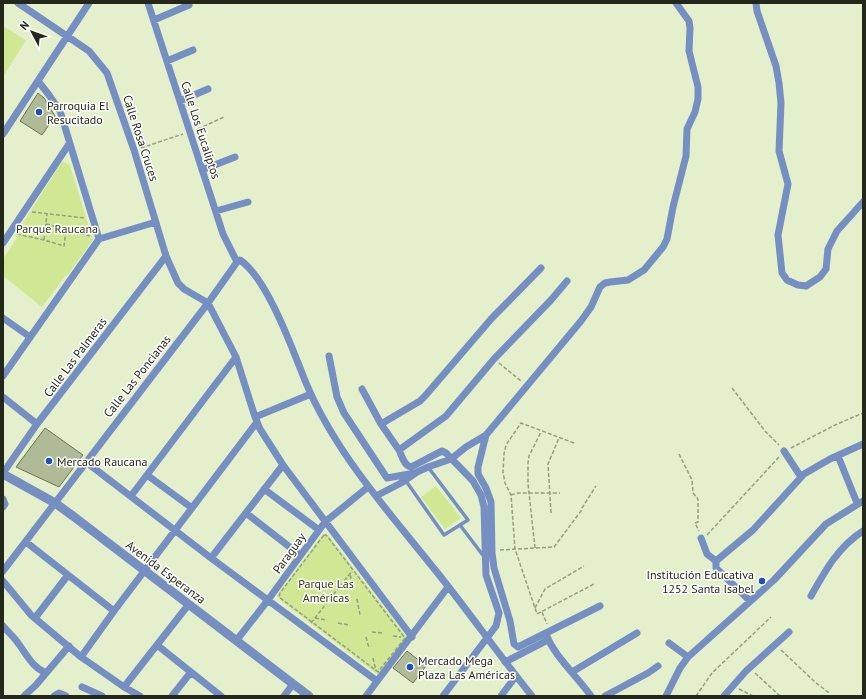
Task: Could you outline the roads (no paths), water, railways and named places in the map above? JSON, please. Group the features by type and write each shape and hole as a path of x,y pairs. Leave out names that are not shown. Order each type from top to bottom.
{"street":[{"name":"Calle Rosa Cruces","path":"18,3 89,51 107,73 134,150 166,256 180,286 208,303"},
{"path":"3,134 90,3"},
{"name":"Calle Los Eucaliptos","path":"148,3 216,211 224,234 237,262"},
{"path":"329,356 337,397 344,413 387,478 417,472 452,459 466,447 486,435 581,322 591,307 600,287 605,283 628,280 644,270 663,247 667,239 673,207 686,156 687,129 695,112 698,99 698,87 689,51 689,21 676,3"},
{"path":"756,3 757,11 776,66 779,83 781,103 779,151 788,184 778,235 782,273 787,280 798,285 806,286 820,277 826,269 828,249 835,236 863,202"},
{"path":"154,20 189,5"},
{"path":"167,61 193,50"},
{"path":"38,81 60,111 99,239"},
{"path":"180,101 208,89"},
{"path":"3,242 69,144"},
{"path":"202,170 235,157"},
{"path":"216,211 248,202"},
{"path":"3,376 99,239 156,222"},
{"name":"Calle Las Palmeras","path":"3,474 37,424 166,256"},
{"path":"237,262 240,260 244,263 261,282 311,394 332,433 368,487 448,587 532,696"},
{"name":"Calle Las Poncianas","path":"3,571 208,303 237,262"},
{"path":"382,424 420,401 492,318 541,268"},
{"path":"399,450 446,416 494,359 567,281"},
{"path":"208,303 236,357 256,419 283,465 412,637"},
{"path":"3,318 30,337"},
{"path":"131,496 236,357"},
{"path":"362,389 399,450 406,465 411,467 442,451 446,453 473,481 481,495 484,507 486,575 499,612 496,626 442,696"},
{"path":"82,658 114,611 192,508 256,419 311,394"},
{"path":"3,397 37,424"},
{"path":"486,435 478,467 478,474 486,488 491,502 494,568 510,621 514,644 518,647 548,635"},
{"path":"716,561 753,530 801,477 863,444"},
{"path":"784,451 801,477"},
{"path":"666,696 680,668 688,657 774,580 826,524 860,502 838,456"},
{"path":"86,462 211,558 374,679"},
{"path":"211,558 283,465"},
{"path":"376,496 406,481 417,472"},
{"name":"Avenida Esperanza","path":"3,474 55,503 309,696"},
{"path":"147,475 192,508"},
{"name":"Paraguay","path":"236,641 325,522 368,487"},
{"path":"264,490 319,530"},
{"path":"3,499 5,504 3,507"},
{"path":"246,513 300,555"},
{"path":"811,596 827,567 846,544 863,531"},
{"path":"701,538 707,554 716,561"},
{"path":"26,542 114,611"},
{"path":"716,561 716,568 750,601"},
{"path":"35,618 68,575"},
{"path":"3,581 35,618 82,658 124,687 140,696"},
{"path":"366,696 374,679 412,637 448,587"},
{"path":"124,687 189,604"},
{"path":"505,662 548,635 600,606"},
{"path":"3,627 18,643 32,663 39,670 46,673"},
{"path":"724,696 750,668 789,632"},
{"path":"572,672 636,633"},
{"path":"548,635 589,696"},
{"path":"669,643 688,657"},
{"path":"157,645 221,696"},
{"path":"24,696 69,646"},
{"path":"605,696 658,666"},
{"path":"172,696 191,672"},
{"path":"501,696 516,676"},
{"path":"284,696 293,684"},
{"path":"82,687 102,696"},
{"path":"54,696 59,693 66,696"}],"lane":[{"path":"406,481 444,535 468,520 428,467"},
{"path":"460,525 485,558"}],"place":[{"name":"Parroquia El Resucitado","path":"39,112"},
{"name":"Mercado Raucana","path":"49,461"},
{"name":"Institución Educativa 1252 Santa Isabel","path":"762,581"},
{"name":"Mercado Mega Plaza Las Américas","path":"410,667"}],"park label":[{"name":"Parque Raucana","path":"57,228"},
{"name":"Parque Las Américas","path":"326,590"}]}
